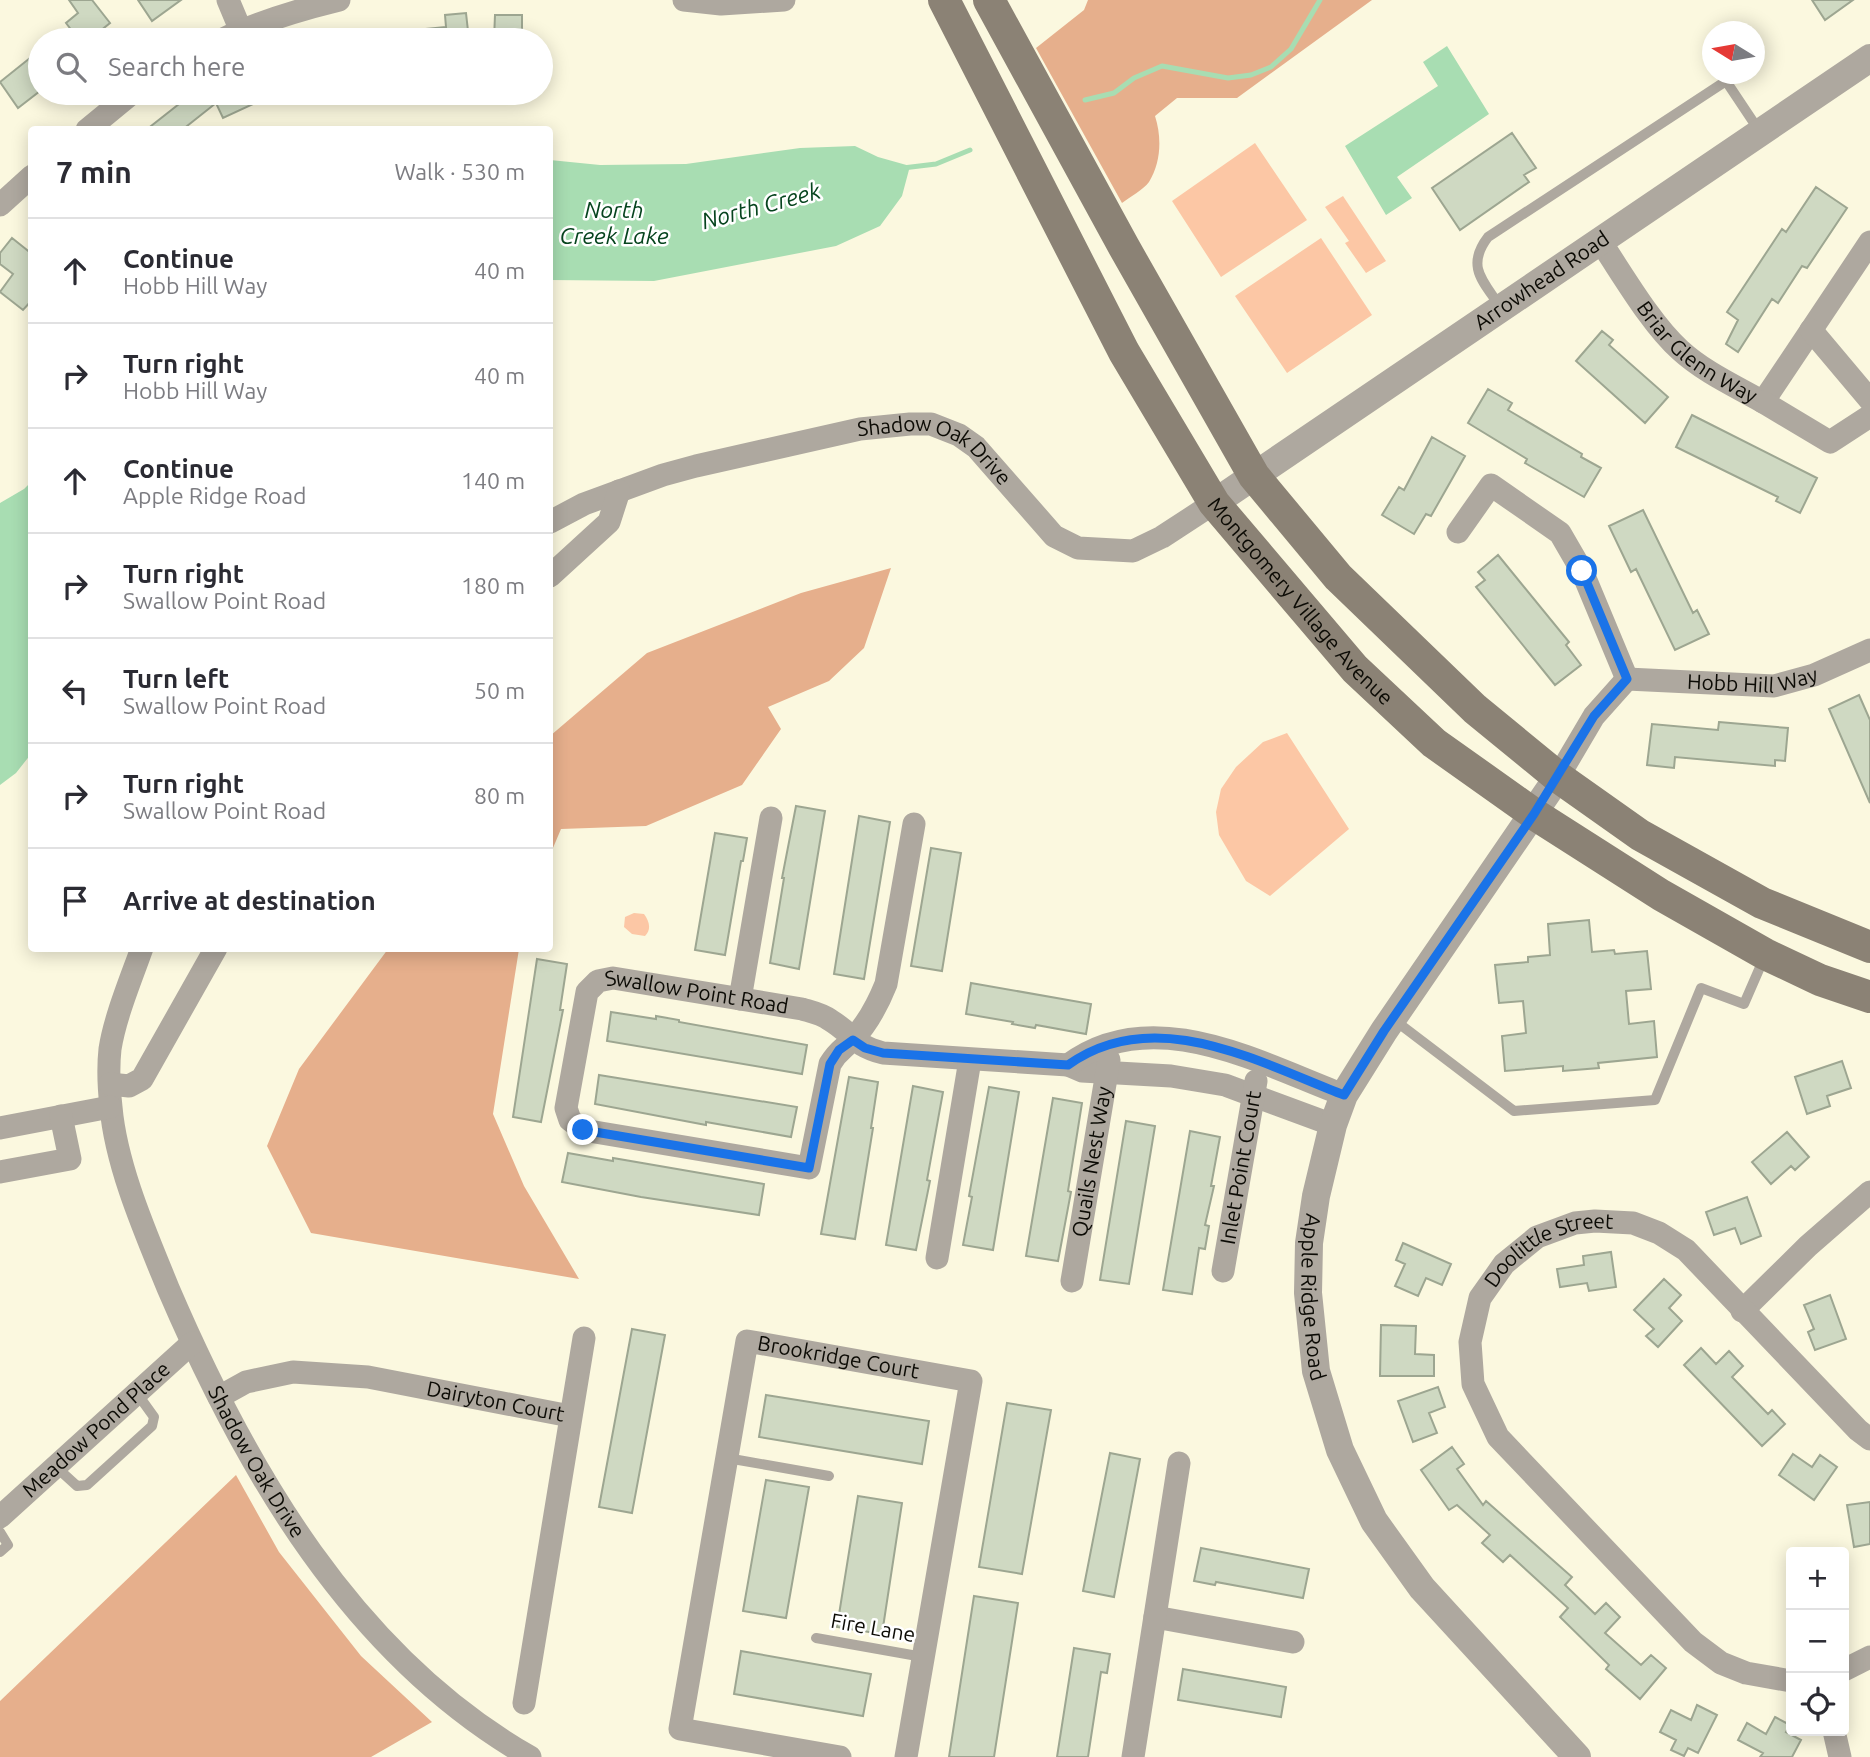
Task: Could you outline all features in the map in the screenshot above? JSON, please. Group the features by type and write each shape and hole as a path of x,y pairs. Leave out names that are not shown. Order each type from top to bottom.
{"main road":[{"name":"Montgomery Village Avenue","path":"943,0 1124,352 1214,503 1355,668 1434,743 1534,814 1661,895 1765,954 1820,980 1870,997"},
{"name":"Montgomery Village Avenue","path":"989,0 1124,247 1254,476 1338,577 1475,709 1558,777 1640,835 1762,903 1870,947"}],"street":[{"path":"228,0 230,28"},
{"path":"250,28 296,11 339,0"},
{"path":"684,0 721,4 783,0"},
{"name":"Arrowhead Road","path":"1214,503 1870,58"},
{"path":"92,126 117,105"},
{"path":"0,205 28,180"},
{"name":"Briar Glenn Way","path":"1600,241 1667,337 1682,352 1763,402 1870,242"},
{"path":"1811,330 1870,400"},
{"path":"1763,402 1830,442 1870,416"},
{"name":"Shadow Oak Drive","path":"553,520 584,504 696,466 860,429 910,424 931,424 959,435 976,447 1054,536 1078,548 1133,551 1162,537 1214,503"},
{"path":"1458,532 1491,485 1560,533 1582,571 1627,679 1594,716 1558,777"},
{"path":"553,573 609,522 619,491"},
{"name":"Hobb Hill Way","path":"1627,679 1774,686 1814,675 1870,650"},
{"name":"Apple Ridge Road","path":"1558,777 1393,1018 1344,1095 1333,1125 1313,1219 1309,1243 1308,1293 1316,1371 1340,1450 1374,1521 1422,1588 1577,1757"},
{"path":"740,999 771,818"},
{"path":"853,1040 876,1008 886,984 914,824"},
{"name":"Shadow Oak Drive","path":"141,952 110,1049 110,1107 117,1146 153,1253 192,1343 261,1476 335,1584 378,1635 428,1684 494,1737 530,1757"},
{"path":"110,1084 129,1086 142,1079 214,952"},
{"name":"Swallow Point Road","path":"853,1040 839,1050 830,1064 809,1168 583,1130 570,1120 566,1108 587,992 598,981 613,978 802,1009 826,1017 865,1048 883,1053 1068,1065 1082,1071 1196,1079 1225,1085 1333,1125"},
{"path":"1068,1065 1079,1057 1112,1044 1141,1038 1188,1039 1344,1095"},
{"name":"Quails Nest Way","path":"1072,1281 1112,1044"},
{"path":"937,1258 970,1060"},
{"name":"Inlet Point Court","path":"1223,1271 1252,1095 1261,1063"},
{"path":"0,1128 110,1107"},
{"path":"0,1172 70,1159 61,1116"},
{"path":"1742,1311 1808,1245 1870,1192"},
{"name":"Doolittle Street","path":"1786,1680 1746,1673 1721,1663 1693,1642 1498,1437 1473,1384 1470,1342 1480,1298 1504,1264 1537,1237 1575,1223 1633,1223 1659,1233 1686,1250 1742,1311 1858,1430 1870,1439"},
{"path":"570,1416 584,1338"},
{"name":"Brookridge Court","path":"840,1757 790,1753 680,1729 747,1342 971,1381 906,1757"},
{"name":"Meadow Pond Place","path":"0,1517 192,1343"},
{"name":"Dairyton Court","path":"219,1397 246,1382 293,1372 368,1377 570,1416 524,1703"},
{"path":"1133,1757 1179,1463"},
{"path":"1155,1618 1293,1642"},
{"path":"1849,1668 1870,1657"},
{"path":"1835,1736 1840,1757"}],"lane":[{"path":"1501,308 1478,274 1476,262 1480,247 1488,237 1727,81 1760,133"},
{"path":"1393,1018 1514,1111 1655,1100 1701,988 1744,1004 1765,954"},
{"path":"55,1466 77,1486 87,1485 152,1426 154,1417 136,1392"},
{"path":"727,1458 829,1476"},
{"path":"0,1532 8,1545 0,1552"},
{"name":"Fire Lane","path":"816,1638 923,1657"}],"shaded area":[{"path":"1088,0 1372,0 1237,98 1177,98 1155,116 1159,150 1149,182 1122,203 1036,48 1084,10"},
{"path":"1255,143 1307,220 1221,277 1172,201"},
{"path":"1343,196 1386,261 1366,273 1345,243 1349,241 1325,207"},
{"path":"1321,238 1372,315 1287,373 1235,296"},
{"path":"891,568 864,648 829,681 768,707 781,729 742,785 646,826 561,829 553,848 553,733 647,653 801,593"},
{"path":"1287,733 1349,829 1270,896 1246,881 1219,835 1216,812 1221,789 1236,767 1263,742"},
{"path":"634,913 644,914 647,919 649,928 645,936 632,934 624,927 625,917"},
{"path":"386,952 519,952 493,1114 524,1186 579,1279 311,1233 267,1146 299,1069"},
{"path":"236,1475 279,1552 361,1656 432,1722 371,1757 0,1757 0,1701"}],"water":[{"path":"1447,46 1489,114 1397,177 1412,198 1386,215 1345,146 1438,86 1423,62"},
{"name":"North Creek Lake","path":"855,146 878,157 910,166 902,196 880,226 836,246 654,281 553,280 553,160 600,165 686,164 800,148"},
{"path":"28,485 28,758 16,773 0,785 0,503"}],"building":[{"path":"69,0 92,0 110,23 104,28 70,28 66,23 78,13"},
{"path":"138,0 181,0 152,21"},
{"path":"1812,0 1853,0 1825,20"},
{"path":"466,13 468,28 436,28 446,27 445,15"},
{"path":"495,15 522,15 522,28 494,28"},
{"path":"28,60 28,100 18,108 0,82"},
{"path":"178,105 213,105 187,126 151,126"},
{"path":"217,105 251,105 223,118"},
{"path":"1512,133 1536,168 1524,175 1529,182 1460,230 1432,188"},
{"path":"1816,187 1847,208 1807,268 1802,266 1778,303 1772,299 1738,352 1726,344 1738,320 1727,312 1782,229 1786,232"},
{"path":"12,238 28,251 28,304 23,310 0,292 13,274 0,264 0,253"},
{"path":"1602,331 1613,340 1609,345 1668,397 1645,423 1576,361"},
{"path":"1488,389 1512,403 1508,410 1601,468 1584,497 1525,463 1527,459 1468,423"},
{"path":"1692,415 1817,478 1800,513 1776,501 1778,497 1676,447"},
{"path":"1432,437 1465,456 1431,516 1426,514 1414,534 1382,515 1399,487 1404,490"},
{"path":"1643,510 1693,613 1697,610 1709,634 1675,650 1636,569 1631,572 1609,526"},
{"path":"1498,555 1569,642 1566,645 1581,665 1555,685 1476,587 1485,580 1478,572"},
{"path":"1859,695 1870,720 1870,803 1829,709"},
{"path":"1719,722 1788,728 1785,761 1775,760 1775,766 1675,757 1674,768 1647,765 1652,724 1718,730"},
{"path":"796,806 825,811 799,969 770,963"},
{"path":"859,816 890,822 864,979 834,974"},
{"path":"715,833 747,838 725,955 695,950"},
{"path":"931,848 961,853 942,971 911,966"},
{"path":"1589,920 1592,952 1614,950 1615,954 1647,951 1651,989 1626,991 1629,1024 1654,1021 1657,1057 1598,1063 1599,1068 1563,1071 1563,1066 1505,1071 1502,1036 1526,1033 1523,1001 1499,1003 1495,965 1528,962 1528,957 1550,955 1548,924"},
{"path":"537,959 567,964 560,1010 563,1010 541,1122 513,1117"},
{"path":"971,983 1091,1004 1086,1034 1036,1025 1035,1028 966,1014"},
{"path":"611,1012 656,1019 656,1016 807,1045 802,1074 607,1041"},
{"path":"1842,1061 1851,1088 1827,1096 1830,1106 1807,1114 1795,1077"},
{"path":"599,1075 797,1107 791,1137 706,1122 706,1125 595,1104"},
{"path":"849,1077 878,1082 855,1239 821,1234"},
{"path":"913,1086 943,1092 927,1180 930,1181 916,1250 886,1245"},
{"path":"989,1087 1019,1092 993,1250 963,1245"},
{"path":"1053,1098 1082,1103 1068,1191 1071,1192 1058,1261 1026,1256"},
{"path":"1126,1121 1155,1126 1129,1284 1100,1280"},
{"path":"1190,1131 1220,1137 1211,1186 1214,1186 1205,1225 1209,1226 1205,1249 1199,1248 1192,1294 1163,1290"},
{"path":"1787,1132 1809,1157 1795,1170 1791,1166 1771,1184 1752,1162"},
{"path":"568,1153 764,1184 759,1215 562,1182"},
{"path":"1747,1197 1761,1236 1741,1244 1735,1228 1714,1235 1706,1212"},
{"path":"1403,1243 1451,1264 1442,1285 1426,1278 1418,1296 1395,1286 1405,1264 1396,1260"},
{"path":"1611,1252 1616,1287 1589,1291 1587,1283 1560,1287 1557,1269 1584,1265 1583,1256"},
{"path":"1664,1279 1681,1295 1669,1308 1682,1321 1658,1347 1646,1336 1654,1329 1634,1310"},
{"path":"1830,1295 1846,1339 1815,1350 1808,1332 1814,1329 1804,1305"},
{"path":"1381,1325 1416,1326 1415,1354 1434,1355 1434,1376 1380,1376"},
{"path":"632,1329 665,1335 632,1513 599,1507"},
{"path":"1701,1348 1716,1364 1729,1351 1743,1366 1732,1377 1768,1414 1772,1410 1785,1424 1762,1446 1684,1365"},
{"path":"1438,1387 1445,1407 1429,1413 1437,1433 1413,1442 1398,1401"},
{"path":"766,1395 929,1421 922,1464 759,1437"},
{"path":"1007,1403 1051,1410 1022,1574 979,1567"},
{"path":"1452,1447 1464,1464 1457,1469 1483,1505 1486,1501 1572,1577 1565,1585 1595,1614 1606,1603 1620,1617 1605,1633 1641,1665 1651,1655 1666,1668 1640,1699 1606,1669 1609,1665 1560,1617 1568,1608 1510,1555 1503,1562 1482,1543 1490,1535 1457,1505 1449,1510 1421,1470"},
{"path":"1110,1453 1140,1459 1114,1597 1083,1591"},
{"path":"1793,1454 1812,1467 1820,1455 1837,1467 1814,1500 1779,1475"},
{"path":"766,1480 809,1487 786,1618 743,1611"},
{"path":"858,1496 902,1503 882,1634 837,1627"},
{"path":"1870,1502 1870,1544 1854,1547 1847,1505"},
{"path":"1201,1548 1309,1569 1303,1598 1216,1582 1215,1585 1194,1581"},
{"path":"974,1596 1018,1603 994,1757 949,1757"},
{"path":"1074,1648 1110,1654 1107,1673 1101,1672 1088,1757 1057,1757"},
{"path":"741,1651 871,1674 863,1716 734,1694"},
{"path":"1183,1669 1286,1687 1281,1717 1178,1700"},
{"path":"1697,1705 1717,1715 1698,1753 1688,1748 1684,1756 1671,1750 1676,1740 1660,1732 1671,1710 1691,1720"},
{"path":"1775,1717 1786,1723 1786,1736 1801,1740 1792,1757 1760,1757 1763,1753 1738,1740 1747,1723 1766,1734"}],"waterway":[{"name":"North Creek","path":"1085,100 1114,93 1134,78 1162,66 1228,78 1251,75 1271,67 1291,49 1320,0"},
{"name":"North Creek","path":"903,168 936,164 970,150"}],"route":[{"path":"583,1130 809,1168 830,1064 839,1050 853,1040 865,1048 883,1053 1068,1065 1079,1057 1112,1044 1141,1038 1188,1039 1240,1055 1344,1095 1384,1031 1534,814 1594,716 1627,679 1582,571"}]}
